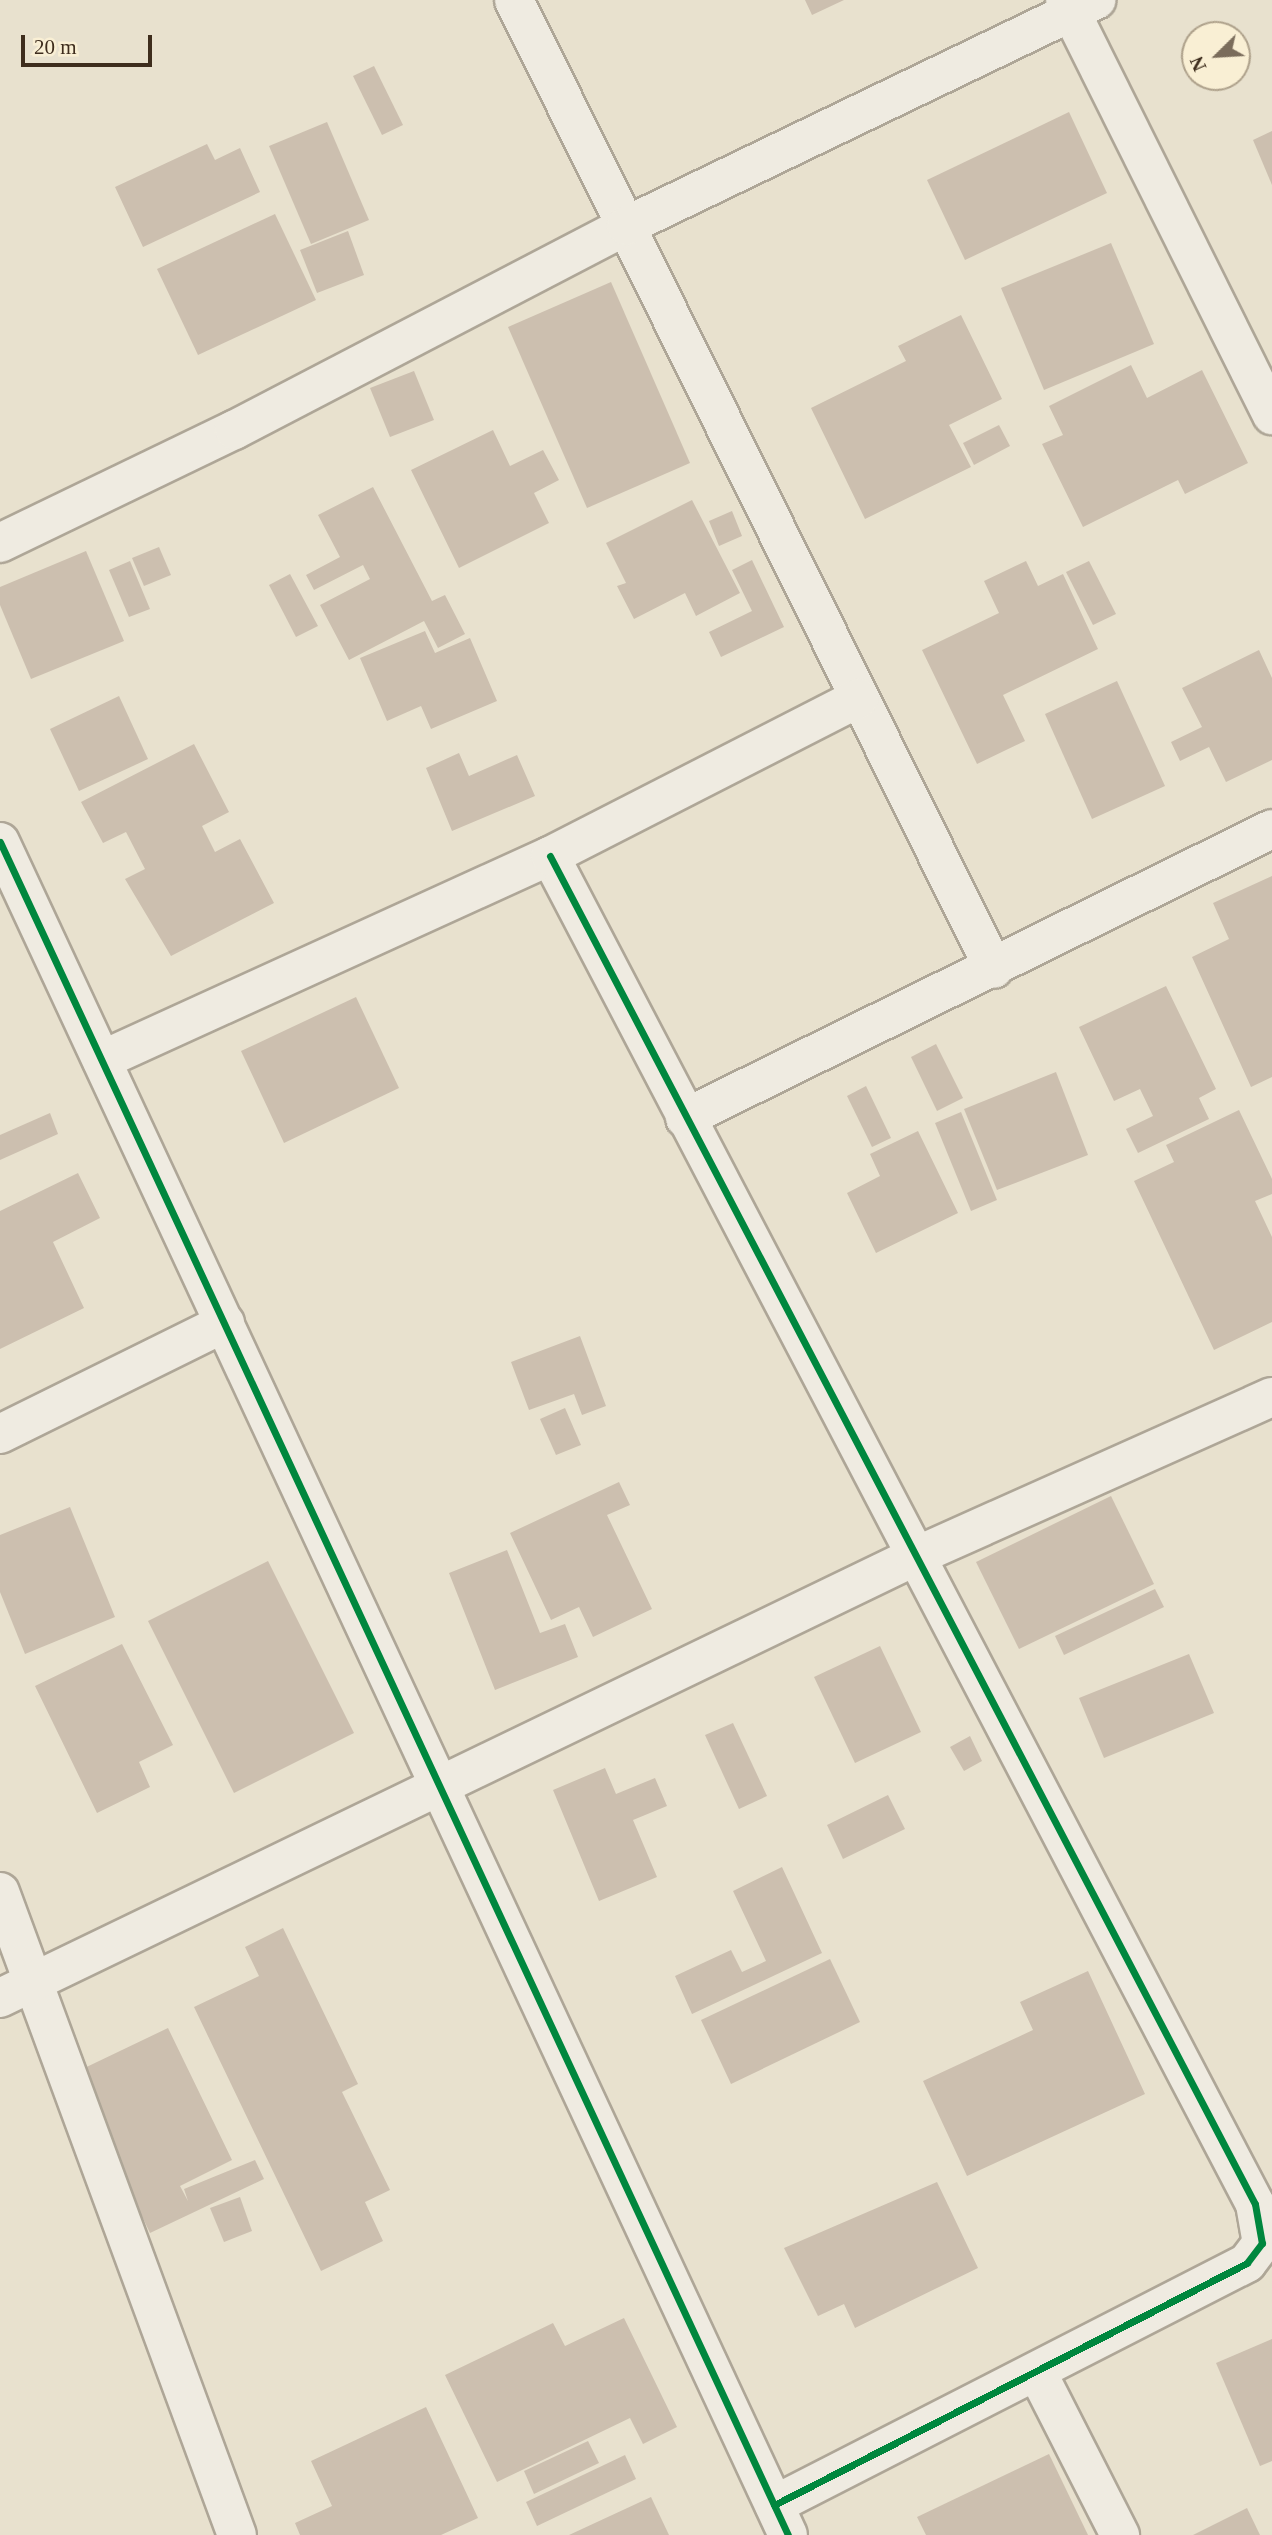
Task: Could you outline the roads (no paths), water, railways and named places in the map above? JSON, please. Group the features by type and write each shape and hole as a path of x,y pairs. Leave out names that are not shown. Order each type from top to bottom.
{"street":[{"path":"514,0 995,969"},
{"path":"0,543 234,430 626,226 1077,4 1272,415"},
{"path":"102,1060 550,856 859,698"},
{"path":"685,1118 995,969 1272,829"},
{"path":"0,842 441,1784 781,2520 1038,2374 1247,2263 1262,2243 1255,2204 914,1557 550,856"},
{"path":"0,1434 225,1323"},
{"path":"0,1998 914,1557 1272,1396"},
{"path":"0,1892 37,1980 237,2535"},
{"path":"1038,2374 1120,2535"}]}
